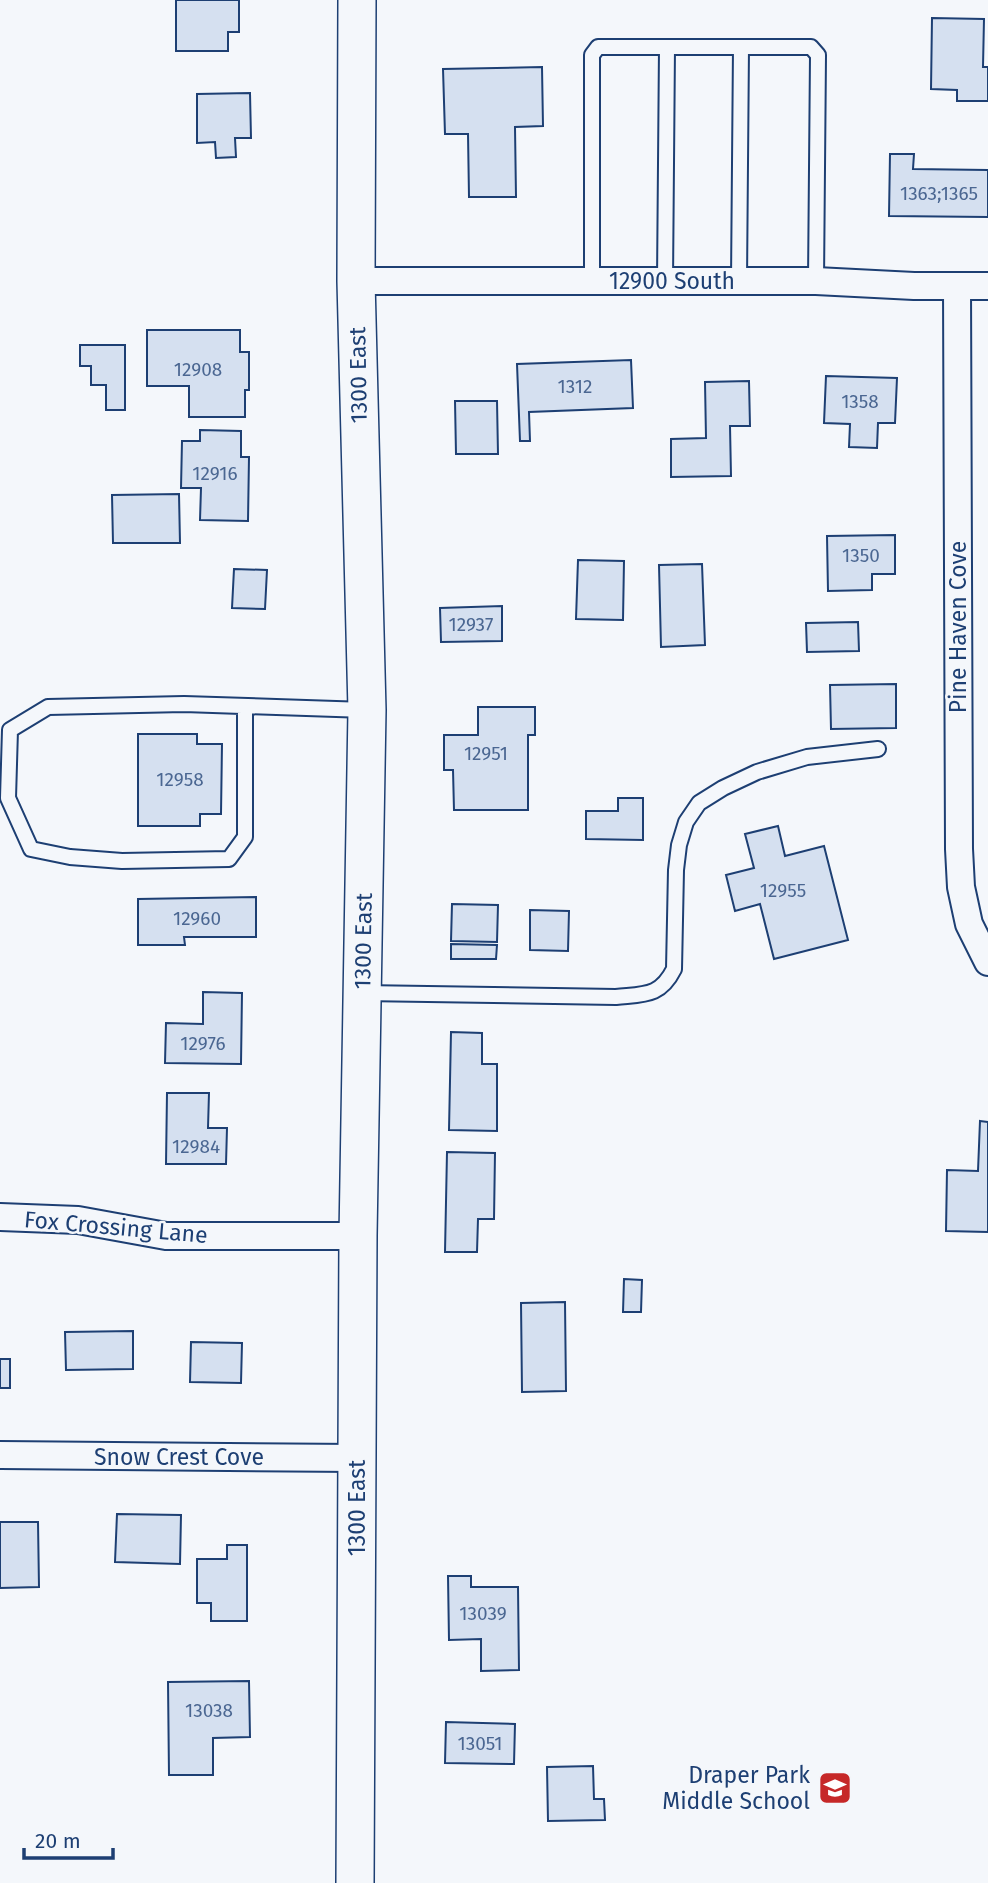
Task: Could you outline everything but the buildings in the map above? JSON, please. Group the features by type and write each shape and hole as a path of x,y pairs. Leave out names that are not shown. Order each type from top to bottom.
{"main road":[{"name":"1300 East","path":"355,1883 358,1236 367,710 356,281 357,0"}],"street":[{"name":"12900 South","path":"356,281 816,281 914,286 988,286"},
{"name":"Pine Haven Cove","path":"957,286 959,849 961,887 970,925 988,962"},
{"name":"Fox Crossing Lane","path":"0,1217 78,1220 166,1236 358,1236"},
{"name":"Snow Crest Cove","path":"0,1455 357,1458"}],"lane":[{"path":"592,281 592,55 598,47 811,47 818,55 816,281"},
{"path":"665,281 667,47"},
{"path":"739,281 741,47"},
{"path":"246,706 245,837 229,859 122,861 70,857 31,849 8,798 10,730 48,707 184,704 246,706 367,710"},
{"path":"362,993 616,997 652,993 668,980 674,969 678,845 686,822 699,803 723,788 770,768 807,757 878,749"}],"place":[{"name":"Draper Park Middle School","path":"835,1788"}]}
